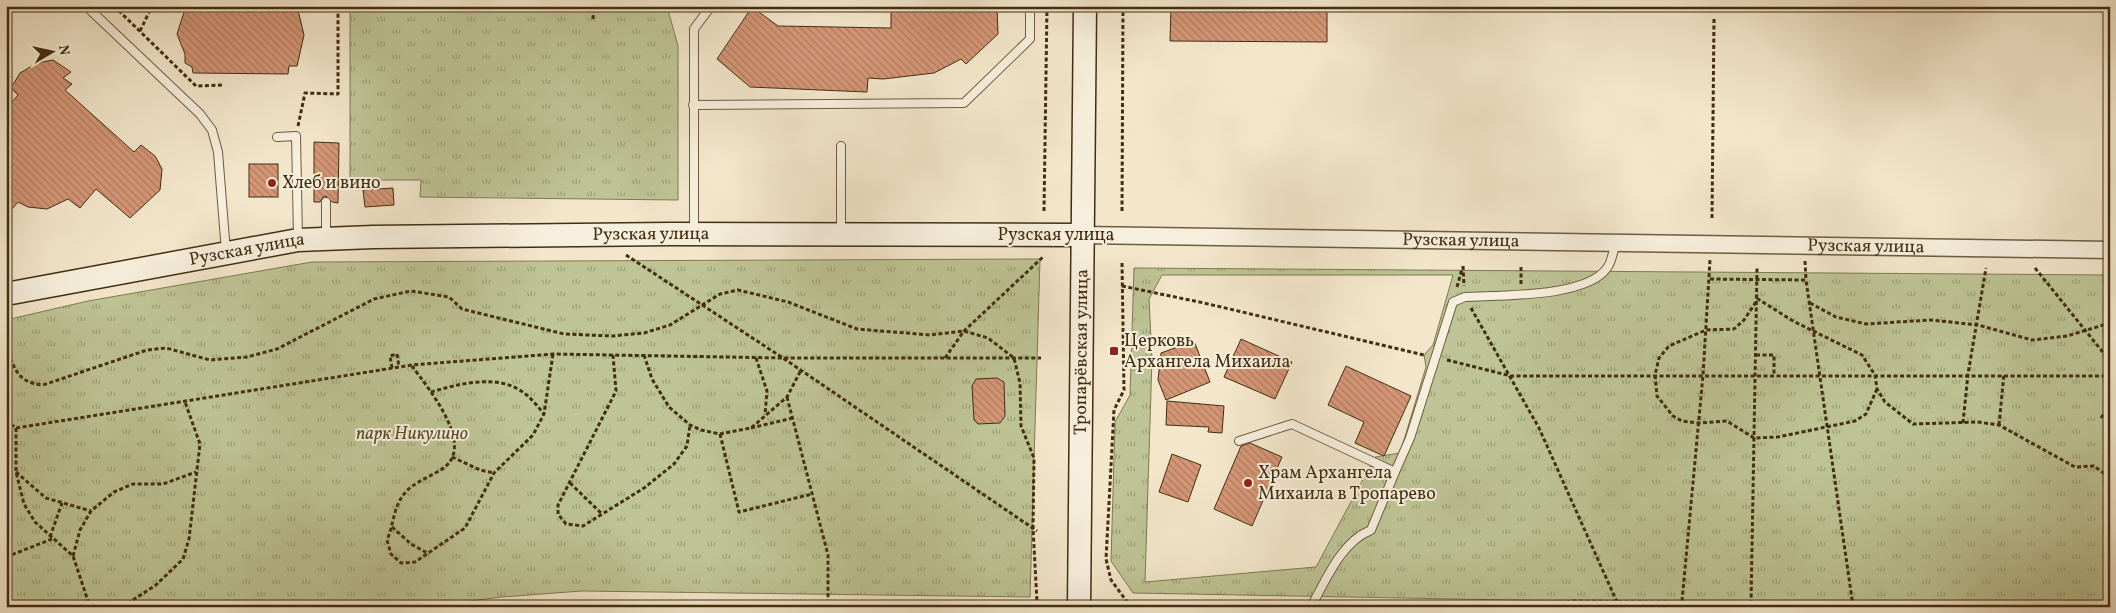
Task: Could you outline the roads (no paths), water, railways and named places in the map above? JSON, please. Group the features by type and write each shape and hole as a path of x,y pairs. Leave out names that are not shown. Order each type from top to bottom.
{"street":[{"name":"Тропарёвская улица","path":"1079,607 1085,6"},
{"name":"Рузская улица","path":"6,294 298,240 326,239 694,234 1082,235 2110,250"}],"lane":[{"path":"86,6 200,114 212,130 218,152 226,253"},
{"path":"694,234 694,29 711,6"},
{"path":"693,105 964,103 1030,39 1030,6"},
{"path":"278,137 296,136 298,240"},
{"path":"841,146 841,234"},
{"path":"326,202 326,239"},
{"path":"1312,606 1338,560 1359,535 1372,530 1410,438 1437,358 1453,302 1465,297 1546,293 1594,281 1608,268 1616,242"},
{"path":"1239,440 1292,424 1395,472"}],"place":[{"name":"Хлеб и вино","path":"272,183"},
{"name":"Церковь Архангела Михаила","path":"1114,351"},
{"name":"Храм Архангела Михаила в Тропарево","path":"1248,483"}],"park label":[{"name":"парк Никулино","path":"412,434"}]}
